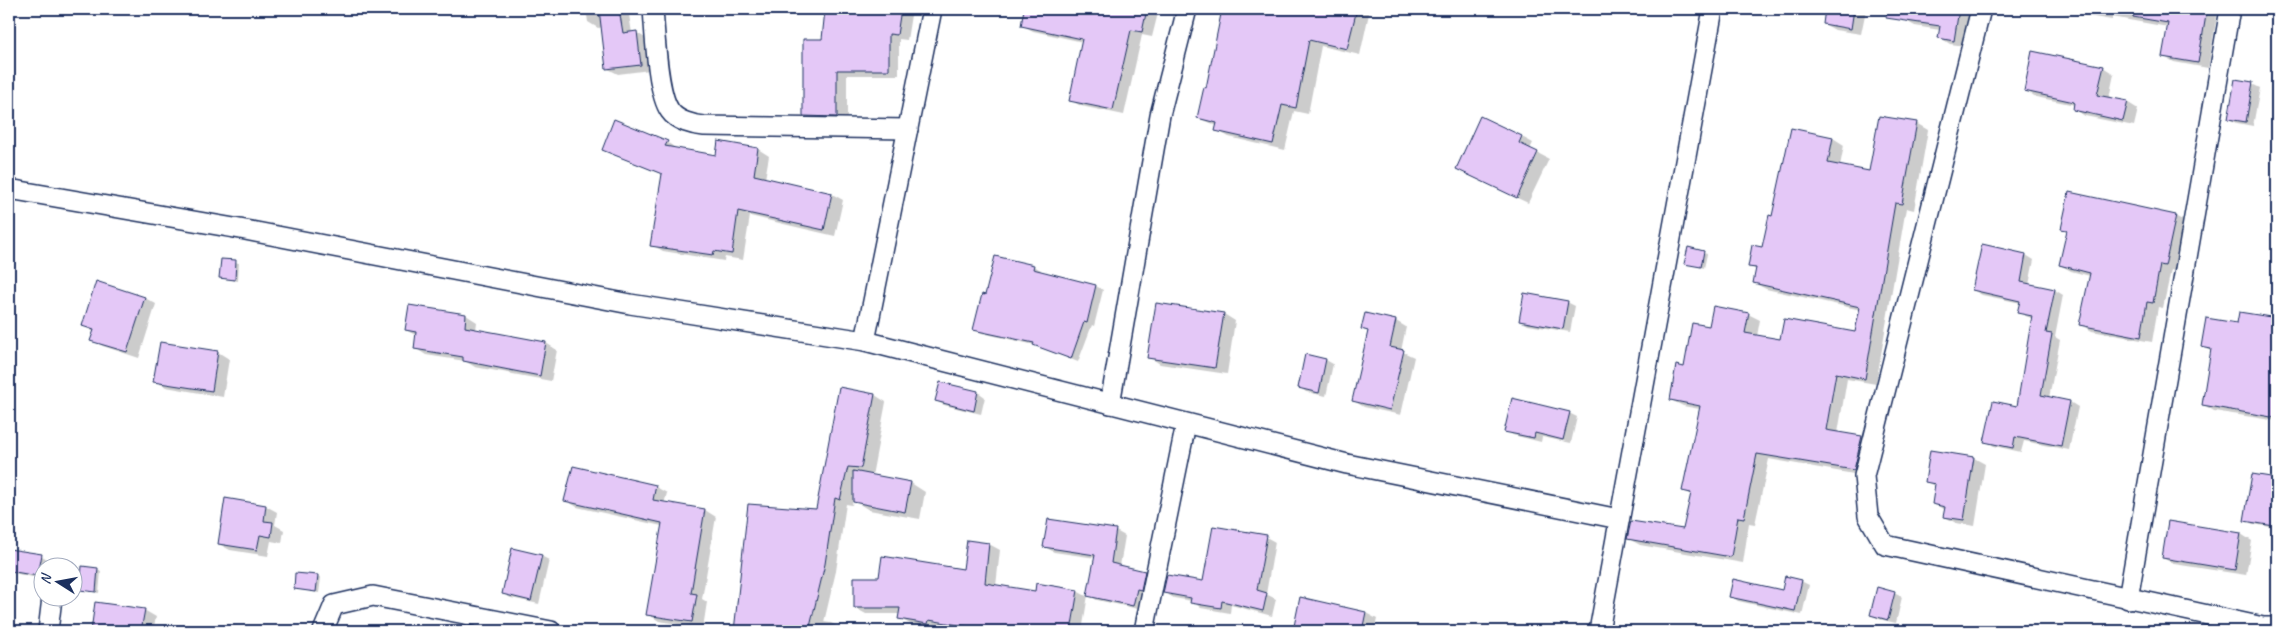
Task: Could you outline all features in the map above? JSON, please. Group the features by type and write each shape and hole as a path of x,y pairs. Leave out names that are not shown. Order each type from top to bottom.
{"street":[{"path":"653,9 662,95 670,112 680,119 691,124 704,126 908,129"},
{"path":"865,342 932,9"},
{"path":"1110,404 1160,115 1187,9"},
{"path":"1599,631 1713,9"},
{"path":"1981,9 1864,476 1868,516 1885,544 2128,599 2262,627 2277,627"},
{"path":"2128,599 2230,9"},
{"path":"9,189 250,231 630,304 865,342 1347,464 1619,519"},
{"path":"1144,631 1186,424"},
{"path":"323,631 334,605 373,596 551,631"},
{"path":"48,631 51,608"}],"building":[{"path":"599,9 619,9 623,33 637,31 641,65 606,69"},
{"path":"860,9 901,9 897,35 889,34 889,70 837,70 837,117 803,116 803,39 822,39 825,10 859,13"},
{"path":"1024,9 1147,9 1142,32 1131,30 1113,110 1069,101 1082,39 1021,26"},
{"path":"1222,9 1357,9 1347,49 1309,40 1296,108 1282,105 1273,144 1215,131 1217,123 1197,118 1204,87 1206,88"},
{"path":"1825,9 1854,9 1851,29 1823,24"},
{"path":"1887,9 1959,9 1954,41 1938,38 1940,26 1886,18"},
{"path":"2134,9 2207,9 2198,63 2162,57 2168,23 2133,17"},
{"path":"2032,51 2104,66 2097,95 2128,101 2123,121 2073,110 2074,102 2024,91"},
{"path":"2235,79 2253,82 2246,122 2228,119"},
{"path":"1480,116 1522,136 1519,143 1538,152 1517,198 1456,169"},
{"path":"1879,116 1917,122 1902,204 1895,203 1865,379 1836,373 1826,430 1862,436 1854,470 1757,454 1744,518 1738,517 1731,557 1627,539 1631,521 1683,529 1691,493 1682,491 1700,406 1670,400 1676,365 1684,367 1692,323 1709,326 1713,306 1749,313 1745,333 1780,339 1784,319 1855,332 1860,307 1753,283 1756,268 1748,267 1752,245 1762,247 1769,215 1772,216 1791,128 1833,137 1828,163 1869,171"},
{"path":"614,119 668,141 665,146 716,155 718,141 758,148 754,175 832,193 824,230 738,211 732,254 714,251 713,255 650,246 662,174 602,150"},
{"path":"2069,192 2176,215 2165,266 2160,265 2153,303 2147,302 2141,337 2079,325 2090,273 2059,265 2067,230 2061,229"},
{"path":"1982,244 2026,254 2021,282 2055,289 2046,333 2052,334 2041,395 2070,401 2061,446 2015,437 2013,448 1984,442 1993,401 2017,406 2032,316 2017,313 2020,301 1972,290"},
{"path":"1688,247 1704,251 1701,267 1684,264"},
{"path":"995,256 1034,265 1033,269 1096,285 1087,323 1084,322 1071,359 1033,345 1034,343 973,330 982,294 985,295"},
{"path":"221,259 236,260 235,280 219,278"},
{"path":"96,281 145,297 127,352 90,341 94,330 82,326"},
{"path":"1524,293 1568,301 1563,329 1519,321"},
{"path":"1156,303 1224,313 1215,368 1147,358"},
{"path":"409,305 466,314 465,327 546,342 540,376 463,361 463,357 414,349 416,332 405,330"},
{"path":"2239,312 2277,318 2277,418 2202,405 2211,349 2201,347 2206,318 2237,323"},
{"path":"1365,313 1396,320 1390,347 1404,350 1390,410 1352,401 1368,331 1361,329"},
{"path":"160,342 218,351 212,391 153,382"},
{"path":"1305,354 1326,359 1319,393 1298,388"},
{"path":"940,382 978,391 974,411 935,401"},
{"path":"839,387 875,394 861,468 848,467 840,500 835,498 825,564 809,631 734,631 748,504 816,509"},
{"path":"1512,398 1570,412 1563,440 1535,433 1534,438 1504,432"},
{"path":"1930,450 1974,457 1964,520 1943,517 1945,507 1932,504 1935,484 1925,482"},
{"path":"573,466 656,485 653,500 705,509 691,593 697,594 692,622 646,615 662,523 564,501"},
{"path":"853,471 911,482 905,512 853,502"},
{"path":"2252,474 2277,478 2277,504 2274,526 2244,521"},
{"path":"225,498 266,505 264,521 273,522 271,537 260,535 257,550 218,544"},
{"path":"1048,519 1116,529 1111,563 1145,571 1141,590 1137,589 1133,606 1087,596 1095,555 1043,547"},
{"path":"2168,521 2241,533 2235,570 2162,558"},
{"path":"1213,526 1267,535 1257,590 1267,593 1263,611 1222,601 1221,608 1190,603 1191,598 1163,593 1167,575 1203,581"},
{"path":"967,540 989,543 985,583 1035,591 1036,583 1078,590 1071,631 994,631 929,620 928,624 898,619 900,608 854,608 854,577 879,577 882,556 963,569"},
{"path":"512,548 542,555 531,601 502,594"},
{"path":"9,549 42,554 41,558 32,558 32,575 9,571"},
{"path":"82,566 98,568 96,592 82,590"},
{"path":"295,573 318,575 316,592 294,589"},
{"path":"1785,576 1802,580 1795,611 1729,597 1733,579 1782,590"},
{"path":"1877,587 1895,592 1888,620 1870,615"},
{"path":"1300,597 1366,612 1362,631 1293,631"},
{"path":"95,602 145,609 141,631 91,631"}]}
